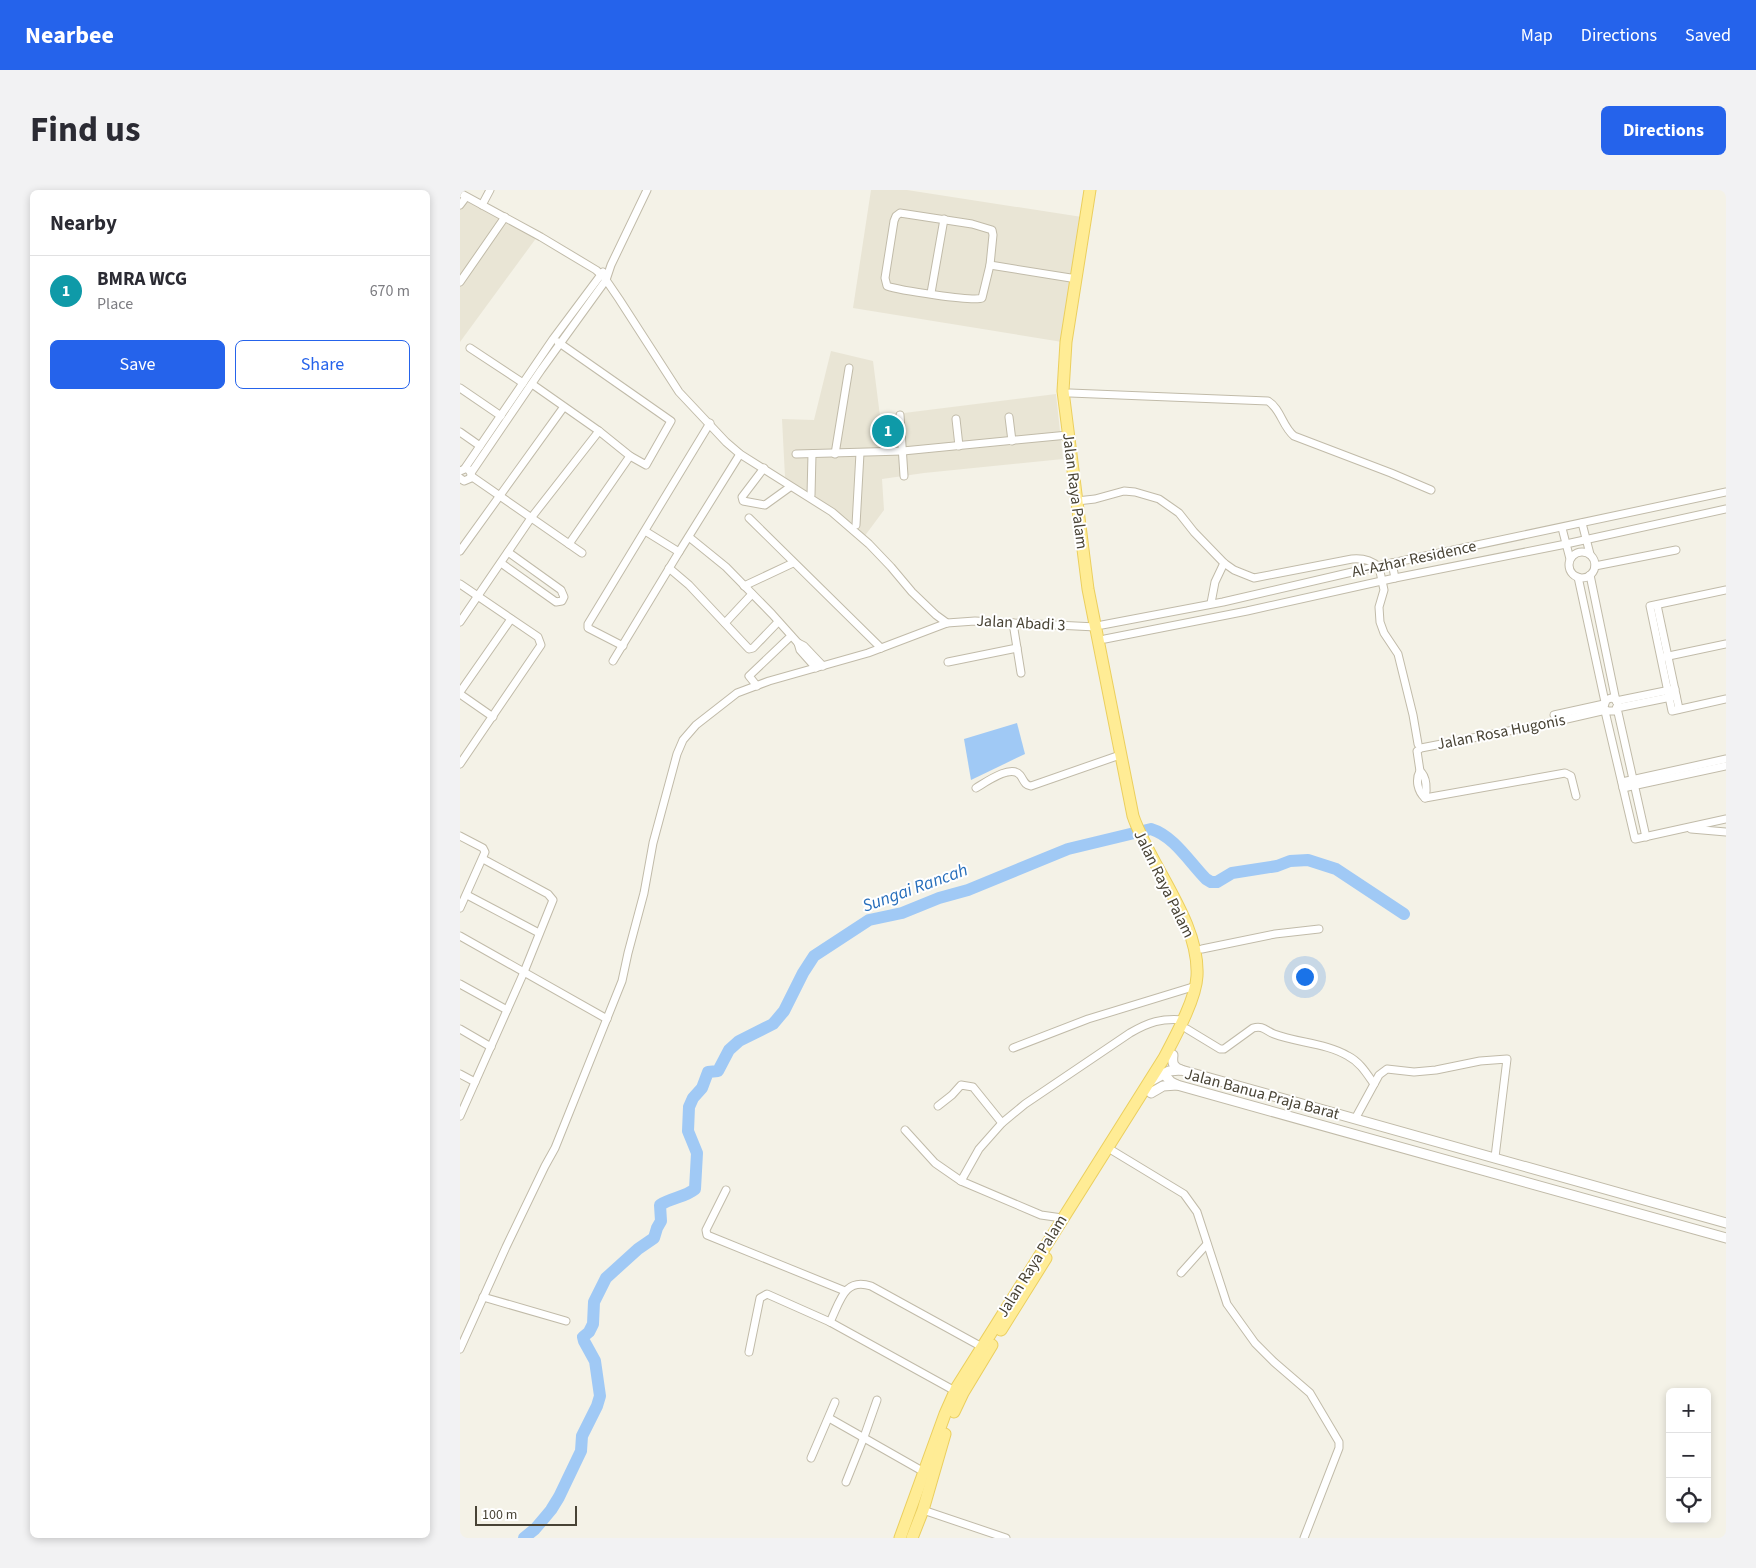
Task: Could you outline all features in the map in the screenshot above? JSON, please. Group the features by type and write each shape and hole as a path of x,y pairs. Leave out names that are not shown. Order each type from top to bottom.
{"main road":[{"name":"Jalan Raya Palam","path":"1080,500 1068,435 1063,375 1066,342 1090,190"},
{"name":"Jalan Raya Palam","path":"1098,190 1073,340 1070,393 1088,589 1099,626 1111,692 1138,808 1141,831"},
{"name":"Jalan Raya Palam","path":"1099,626 1105,639 1120,756 1132,816 1146,841 1190,934 1197,966 1196,986 1185,1024"},
{"name":"Jalan Raya Palam","path":"900,1538 955,1391 982,1346 1010,1310 1113,1151 1169,1056 1202,988 1204,974 1202,949 1191,917 1146,841"},
{"name":"Jalan Raya Palam","path":"912,1538 923,1510 950,1420 963,1393 1062,1218 1150,1088 1163,1074 1169,1056"}],"street":[{"path":"482,205 490,190"},
{"path":"462,470 523,383 556,342 611,265 647,190"},
{"path":"460,205 463,195 581,260 603,277 679,392 726,442 740,454 832,512 891,567 922,602 947,623"},
{"path":"900,213 972,224 992,230 990,265 983,296 980,299 960,298 890,287 886,284 885,278 894,220 900,213"},
{"path":"460,282 505,217"},
{"path":"931,293 944,220"},
{"path":"990,265 1076,279"},
{"path":"460,478 466,481 471,475 532,384 556,342"},
{"path":"532,384 563,408 599,431 630,456 646,465 671,421 556,342"},
{"path":"470,348 523,383"},
{"path":"835,454 849,368"},
{"path":"460,388 501,416"},
{"path":"1070,393 1268,401 1275,407 1285,428 1294,436 1431,490"},
{"path":"460,551 563,408"},
{"path":"900,415 904,476"},
{"path":"1009,417 1012,441"},
{"path":"956,419 959,446"},
{"path":"623,646 587,626 710,423"},
{"path":"493,428 499,433"},
{"path":"460,622 531,518 599,431"},
{"path":"460,432 480,446"},
{"path":"796,454 903,451 1068,435"},
{"path":"856,525 860,453"},
{"path":"613,661 740,454"},
{"path":"811,496 812,454"},
{"path":"569,544 630,456"},
{"path":"764,468 742,497 743,501 766,505 790,487"},
{"path":"462,470 469,470 471,475 500,497 582,554"},
{"path":"1080,500 1095,499 1124,492 1136,492 1159,499 1179,513 1194,532 1224,563 1234,570 1254,578 1359,558 1378,566 1384,592 1379,607 1380,622 1384,633 1398,654 1418,744"},
{"name":"Al-Azhar Residence","path":"1099,626 1726,492"},
{"name":"Al-Azhar Residence","path":"1105,639 1247,611 1726,509"},
{"path":"748,518 881,648"},
{"path":"1562,528 1570,559 1570,572 1584,578 1594,571 1595,566 1582,523"},
{"path":"645,531 679,552"},
{"path":"689,537 726,567 791,636 804,646 820,667"},
{"path":"1595,566 1676,550"},
{"path":"501,563 556,602 562,601 564,594 508,552"},
{"path":"1570,559 1579,552 1590,554"},
{"path":"744,586 793,563"},
{"path":"1211,603 1216,582 1224,563"},
{"path":"1392,563 1395,578"},
{"path":"517,574 524,564"},
{"path":"669,568 689,585 749,649 753,648 778,622"},
{"path":"1590,575 1646,837"},
{"path":"1578,577 1635,839 1726,819"},
{"path":"542,592 549,582"},
{"path":"460,584 538,638 541,645 460,764"},
{"path":"1726,590 1650,606 1672,693 1672,711 1726,700"},
{"path":"724,623 752,594"},
{"path":"1583,599 1594,596"},
{"path":"493,718 460,694 511,619"},
{"name":"Jalan Abadi 3","path":"460,1349 555,1148 622,981 644,893 653,843 677,754 683,740 696,725 737,693 881,648 947,623 966,621 1099,626"},
{"path":"1013,623 1021,673"},
{"path":"757,686 749,676 791,636"},
{"path":"1664,657 1726,644"},
{"path":"948,662 1017,648"},
{"path":"1617,705 1672,693"},
{"path":"1605,707 1610,698 1617,705"},
{"path":"1605,707 1615,711 1617,705"},
{"name":"Jalan Rosa Hugonis","path":"1554,715 1605,707"},
{"name":"Jalan Rosa Hugonis","path":"1576,796 1571,776 1565,773 1425,798 1419,789 1418,751 1421,748 1545,724 1605,707"},
{"path":"976,788 1011,771 1017,772 1026,785 1031,786 1120,756"},
{"path":"1623,785 1726,759"},
{"path":"1633,782 1726,766"},
{"path":"1683,828 1726,832"},
{"path":"460,836 483,848 485,852 460,908"},
{"path":"460,1116 552,904 552,896 483,859"},
{"path":"466,895 539,934"},
{"path":"1202,949 1276,934 1320,929"},
{"path":"460,936 607,1019"},
{"path":"460,984 507,1010"},
{"path":"1012,1048 1088,1019 1196,986"},
{"path":"961,1181 979,1149 1002,1123 1025,1104 1130,1032 1158,1020 1185,1024 1220,1049 1224,1049 1258,1026 1273,1034 1336,1050 1350,1056 1361,1065 1374,1084"},
{"path":"460,1029 491,1047"},
{"path":"1169,1056 1175,1068 1181,1070"},
{"path":"1355,1119 1379,1075 1387,1069 1414,1072 1436,1070 1480,1061 1507,1059 1495,1157"},
{"name":"Jalan Banua Praja Barat","path":"1726,1223 1181,1070 1169,1071 1163,1074 1177,1085 1726,1238"},
{"path":"460,1074 475,1082"},
{"path":"938,1106 961,1085 968,1086 977,1092 1002,1123"},
{"path":"1150,1088 1177,1085"},
{"path":"905,1130 934,1163 961,1181 1041,1214 1062,1218"},
{"path":"1113,1151 1184,1194 1197,1212 1227,1304 1255,1343 1310,1393 1339,1442 1339,1448 1304,1538"},
{"path":"726,1190 706,1230 707,1235 845,1291"},
{"path":"1181,1273 1207,1244"},
{"path":"830,1322 845,1291 849,1286 857,1283 871,1286 982,1346"},
{"path":"749,1352 760,1298 767,1294 830,1322 955,1391"},
{"path":"483,1297 566,1321"},
{"path":"846,1482 877,1400"},
{"path":"811,1458 835,1402"},
{"path":"829,1418 924,1472"},
{"path":"923,1510 1006,1538"}],"shaded area":[{"path":"871,190 907,190 1082,217 1062,342 853,308"},
{"path":"460,195 537,237 460,342"},
{"path":"831,351 873,361 880,416 1056,394 1063,459 882,479 884,510 864,537 785,477 782,419 814,420"}],"water":[{"path":"1017,723 1025,754 971,780 964,739"}],"waterway":[{"name":"Sungai Rancah","path":"524,1538 535,1529 559,1497 581,1451 582,1436 600,1396 595,1361 583,1337 589,1332 593,1324 594,1302 606,1278 638,1249 654,1238 661,1221 660,1205 695,1189 697,1153 688,1131 689,1107 693,1098 702,1088 708,1072 718,1071 729,1050 739,1041 773,1024 784,1011 803,973 814,956 869,920 902,913 939,898 968,890 1068,849 1151,829 1174,844 1211,882 1217,882 1232,873 1277,866 1290,861 1308,860 1336,869 1404,914"}],"place":[{"name":"BMRA WCG","path":"888,431"}]}
